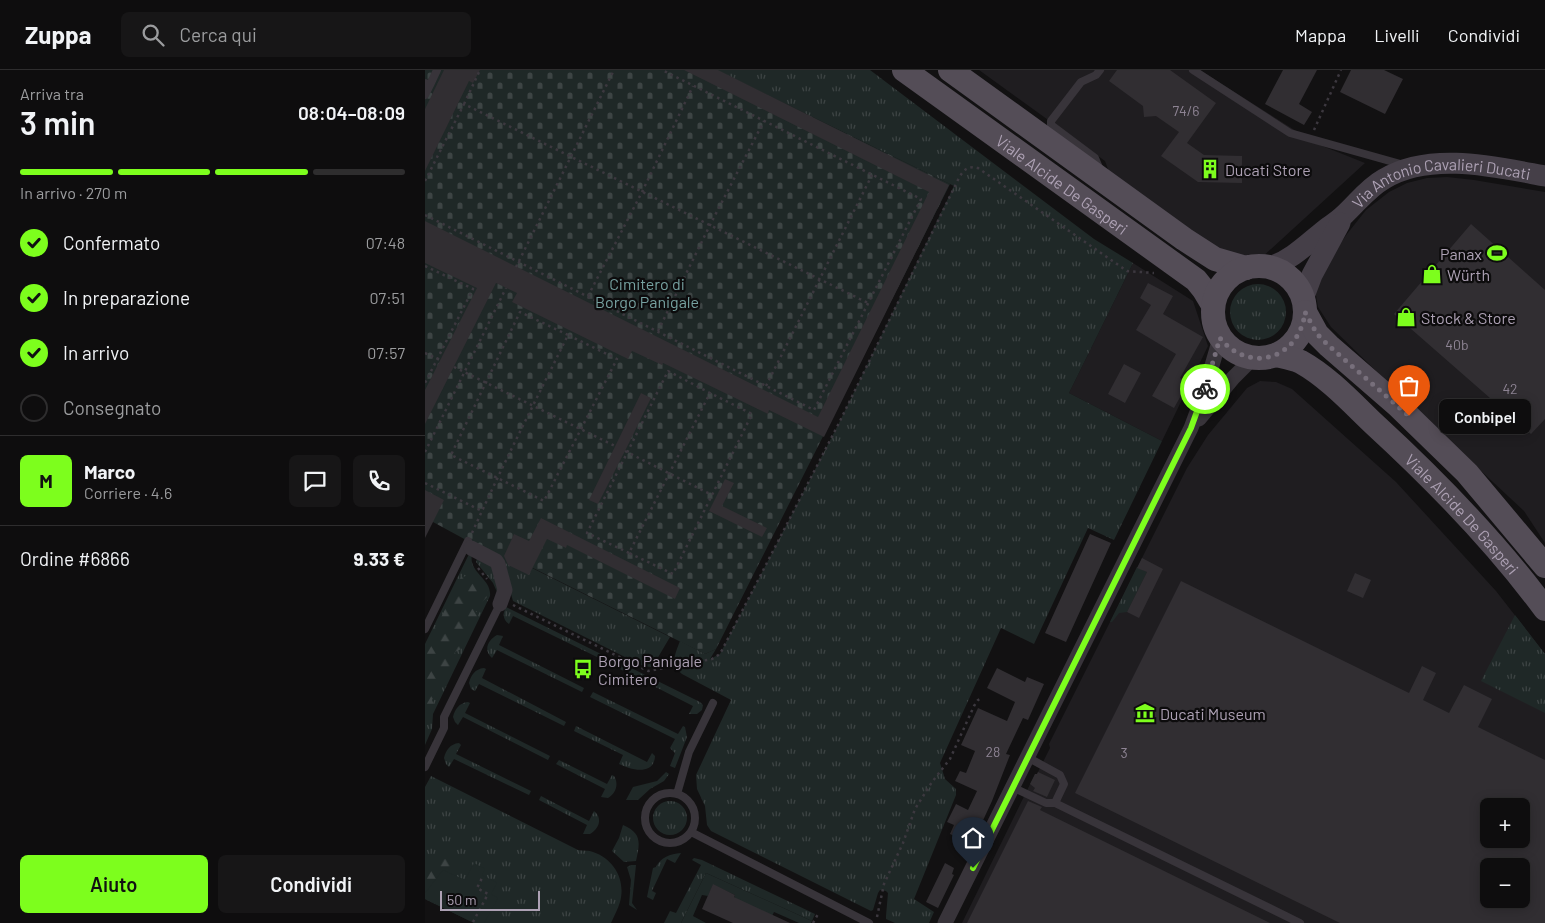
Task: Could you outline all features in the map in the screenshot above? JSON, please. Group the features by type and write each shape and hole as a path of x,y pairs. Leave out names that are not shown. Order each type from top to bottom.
{"main road":[{"name":"Viale Alcide De Gasperi","path":"904,70 1196,280 1213,305"},
{"name":"Viale Alcide De Gasperi","path":"950,70 1184,239 1215,259 1246,268"},
{"path":"1270,267 1285,274 1293,281 1304,306 1301,330 1297,338 1291,345 1264,357 1235,352 1227,346 1220,338 1212,317 1215,297 1224,282 1238,271 1246,268 1270,267"},
{"name":"Viale Alcide De Gasperi","path":"1304,306 1317,334 1397,405 1467,472 1545,566"},
{"name":"Viale Alcide De Gasperi","path":"1264,357 1289,357 1318,373 1409,456 1450,498 1492,544 1545,609"}],"street":[{"name":"Via Antonio Cavalieri Ducati","path":"1270,267 1280,264 1292,256 1344,215 1368,190 1385,178 1410,167 1437,163 1464,164 1545,176"},
{"name":"Via Antonio Cavalieri Ducati","path":"1304,306 1312,275 1344,215"},
{"path":"945,923 1191,428 1204,393 1220,338"},
{"path":"1191,428 1233,378 1264,357"},
{"path":"470,546 498,564 505,590 501,602"}],"lane":[{"path":"425,95 427,84 437,70"},
{"path":"1100,70 1096,75 1081,82 1051,121 1051,125 1095,158 1104,182"},
{"path":"1193,70 1290,133 1410,167"},
{"path":"425,629 470,546"},
{"path":"425,767 444,728 444,717 501,602"},
{"path":"677,794 689,752 713,703"},
{"path":"1027,758 1060,774 1065,784 1055,803"},
{"path":"1012,787 1046,803 1055,803 1301,923"},
{"path":"665,793 677,794 687,799 693,809 695,818 691,832 679,841 665,843 652,836 646,825 645,814 651,801 665,793"},
{"path":"691,832 869,923"}],"path":[{"path":"425,181 480,70"},
{"path":"516,267 614,70"},
{"path":"425,215 815,410 921,199 662,70"},
{"path":"1311,139 1341,70"},
{"path":"588,296 642,192 693,86"},
{"path":"463,104 868,303"},
{"path":"658,331 764,121"},
{"path":"568,334 482,510 470,546 474,565 492,586 494,596 501,602 648,671 712,659 720,654 839,423 955,186 966,169 978,168 1127,271 1155,273 1160,271"},
{"path":"766,386 872,175"},
{"path":"425,266 473,289 439,360 425,383"},
{"path":"425,452 506,288"},
{"path":"520,312 617,359 544,501 451,455 485,383 520,312"},
{"path":"425,353 439,360"},
{"path":"453,367 615,446"},
{"path":"669,371 710,392 752,414 673,574 587,533 626,452 669,371"},
{"path":"629,553 710,392"},
{"path":"626,452 712,495"},
{"path":"425,483 482,510"},
{"path":"877,923 884,884 903,843 915,809 932,782 950,759 974,706 977,700 980,699"},
{"path":"473,922 488,894 477,888 483,876"},
{"path":"813,923 818,914"}],"shaded area":[{"path":"979,70 1200,70 1315,143 1365,163 1259,260 1239,261 1221,255 1109,172 1105,161"},
{"path":"1447,177 1545,192 1545,543 1524,511 1419,413 1331,327 1318,307 1315,290 1328,261 1366,210 1389,192 1407,183 1427,178"},
{"path":"1133,263 1193,301 1208,346 1162,441 1069,393"},
{"path":"1260,381 1276,382 1292,389 1396,482 1496,591 1545,654 1545,923 962,923 1187,468 1208,435 1247,388"}],"green space":[{"name":"Cimitero di Borgo Panigale","path":"425,70 716,70 950,184 716,649 705,654 533,568 529,575 433,522 425,524"},
{"path":"716,70 870,70 1094,239 1133,263 1069,393 1162,441 1114,540 1088,528 1034,644 1001,628 940,763 945,779 956,789 956,795 914,899 934,912 929,923 895,923 886,919 888,893 886,891 880,890 871,911 711,831 707,825 705,806 697,789 696,775 731,700 682,674 676,666 675,659 680,641 705,654 716,649 710,659 720,654 839,423 954,186"},
{"path":"1258,284 1269,286 1278,292 1284,301 1286,312 1284,323 1278,332 1269,338 1258,340 1247,338 1238,332 1232,323 1230,312 1232,301 1238,292 1247,286"},
{"path":"469,554 472,555 473,566 490,590 490,596 433,714 432,729 425,745 425,644"},
{"path":"477,558 495,568 500,590 497,592 493,583 476,562"},
{"path":"502,562 532,568 670,637 657,659 656,666 643,666 513,601"},
{"path":"1137,567 1147,572 1127,612 1119,613 1110,622"},
{"path":"475,576 477,582 482,582 488,588 488,596 474,610 478,613 471,626 471,634 467,637 464,634 459,637 461,649 455,652 456,658 451,665 446,679 436,683 436,693 432,700 434,705 428,705 425,709 425,650 461,577"},
{"path":"506,607 601,654 599,658 513,616 509,624 504,616"},
{"path":"1515,615 1545,654 1545,713 1481,681"},
{"path":"497,635 503,636 499,645 584,688 582,692 497,650 492,658 487,649 491,640"},
{"path":"611,658 700,702 703,705 702,710 697,714 689,714 693,706 608,663"},
{"path":"484,668 486,669 482,678 566,722 564,726 479,684 475,691 471,689 469,683 472,675"},
{"path":"593,692 678,734 683,726 685,727 687,737 675,768 670,766 675,753 670,748 675,739 590,697"},
{"path":"470,703 465,713 550,756 548,760 463,717 458,725 453,717 455,711 460,705"},
{"path":"576,726 647,762 652,753 655,756 654,762 651,767 641,770 619,764 623,755 574,731"},
{"path":"459,743 461,745 456,754 531,791 529,795 454,759 449,767 444,758 446,752 451,746"},
{"path":"559,760 607,784 612,775 614,776 616,782 615,791 608,798 601,797 605,789 556,764"},
{"path":"666,772 669,774 664,781 650,789 638,800 626,800 633,787 657,781"},
{"path":"431,776 578,850 591,851 607,860 617,871 621,886 620,902 611,923 474,923 425,899 425,787"},
{"path":"541,796 589,821 594,811 599,820 598,826 590,834 583,834 587,825 539,800"},
{"path":"670,801 677,802 682,806 686,811 686,825 682,830 677,834 670,835 663,834 658,830 654,825 653,818 654,811 658,806 663,802"},
{"path":"623,825 634,831 637,835 639,844 636,861 624,862 612,851"},
{"path":"681,853 675,863 667,859 652,891 656,893 653,900 647,897 653,868 666,857"},
{"path":"440,858 456,859 453,869 443,870 425,893 425,863"},
{"path":"694,858 702,860 815,914 812,921 706,873 681,923 664,923 670,911 676,913 701,865 692,860"},
{"path":"474,863 485,869 482,875 497,883 491,894 498,898 484,923 474,923 425,899 425,893 443,870 465,880"},
{"path":"636,865 632,903 637,910 629,905 631,880 627,867"},
{"path":"706,873 812,921 811,923 799,923 774,912 769,923 734,897 735,895 713,885 708,896 702,895 693,916 706,923 681,923"}],"building":[{"path":"444,70 480,70 473,83 469,81 425,171 425,109"},
{"path":"684,70 718,70 949,185 824,437 769,410 768,414 663,363 662,365 632,351 628,359 512,302 517,293 496,283 425,424 425,390 477,288 425,263 425,221 818,417 929,192"},
{"path":"1117,70 1170,70 1216,103 1187,143 1204,155 1242,156 1242,183 1198,182 1161,156 1179,132 1156,116 1144,117 1143,106 1109,81"},
{"path":"1283,70 1317,70 1299,104 1312,112 1304,125 1265,104"},
{"path":"1351,70 1384,70 1403,79 1385,114 1340,92"},
{"path":"1471,224 1545,290 1545,419 1531,434 1394,314"},
{"path":"1148,283 1173,296 1163,314 1203,337 1180,378 1188,383 1174,408 1152,396 1176,354 1136,330 1151,305 1140,298"},
{"path":"1124,364 1141,373 1125,403 1108,394"},
{"path":"641,393 651,398 598,504 589,500"},
{"path":"725,479 734,483 722,506 767,528 762,537 709,511"},
{"path":"425,490 444,500 425,538"},
{"path":"541,518 680,588 675,599 567,545 566,548 547,539 529,575 508,565 504,556 514,534 529,541"},
{"path":"1090,534 1111,543 1066,642 1045,633"},
{"path":"1142,558 1163,569 1139,618 1127,612 1147,572 1137,568"},
{"path":"1355,573 1371,580 1363,598 1347,591"},
{"path":"1181,581 1409,693 1422,666 1436,673 1423,700 1449,713 1464,685 1492,699 1478,727 1545,760 1545,923 1340,923 1075,793"},
{"path":"997,668 1025,682 1027,677 1044,684 1028,720 1023,718 1006,754 1010,755 992,801 972,844 950,834 954,825 947,822 956,804 968,810 977,791 955,781 960,771 966,773 975,751 961,745 978,708 1007,721 1015,702 987,688"},
{"path":"1038,772 1055,780 1047,797 1033,791 1035,788 1030,784"},
{"path":"1028,801 1042,807 1040,810 1270,923 967,923"},
{"path":"945,863 954,868 952,874 954,875 938,908 926,902"},
{"path":"713,884 735,895 734,897 790,923 733,923 702,909"}],"way so far":[{"path":"1205,389 1220,338 1227,346 1243,356 1264,358 1275,355 1284,351 1297,338 1304,321 1305,312 1317,334 1329,346 1409,416"}],"place":[{"name":"Ducati Store","path":"1210,169"},
{"name":"Panax","path":"1497,253"},
{"name":"Würth","path":"1432,274"},
{"name":"Stock & Store","path":"1406,317"},
{"name":"Conbipel","path":"1409,416"},
{"name":"Borgo Panigale Cimitero","path":"583,669"},
{"name":"Ducati Museum","path":"1145,713"}],"route":[{"path":"973,868 1191,428 1205,389"}]}
